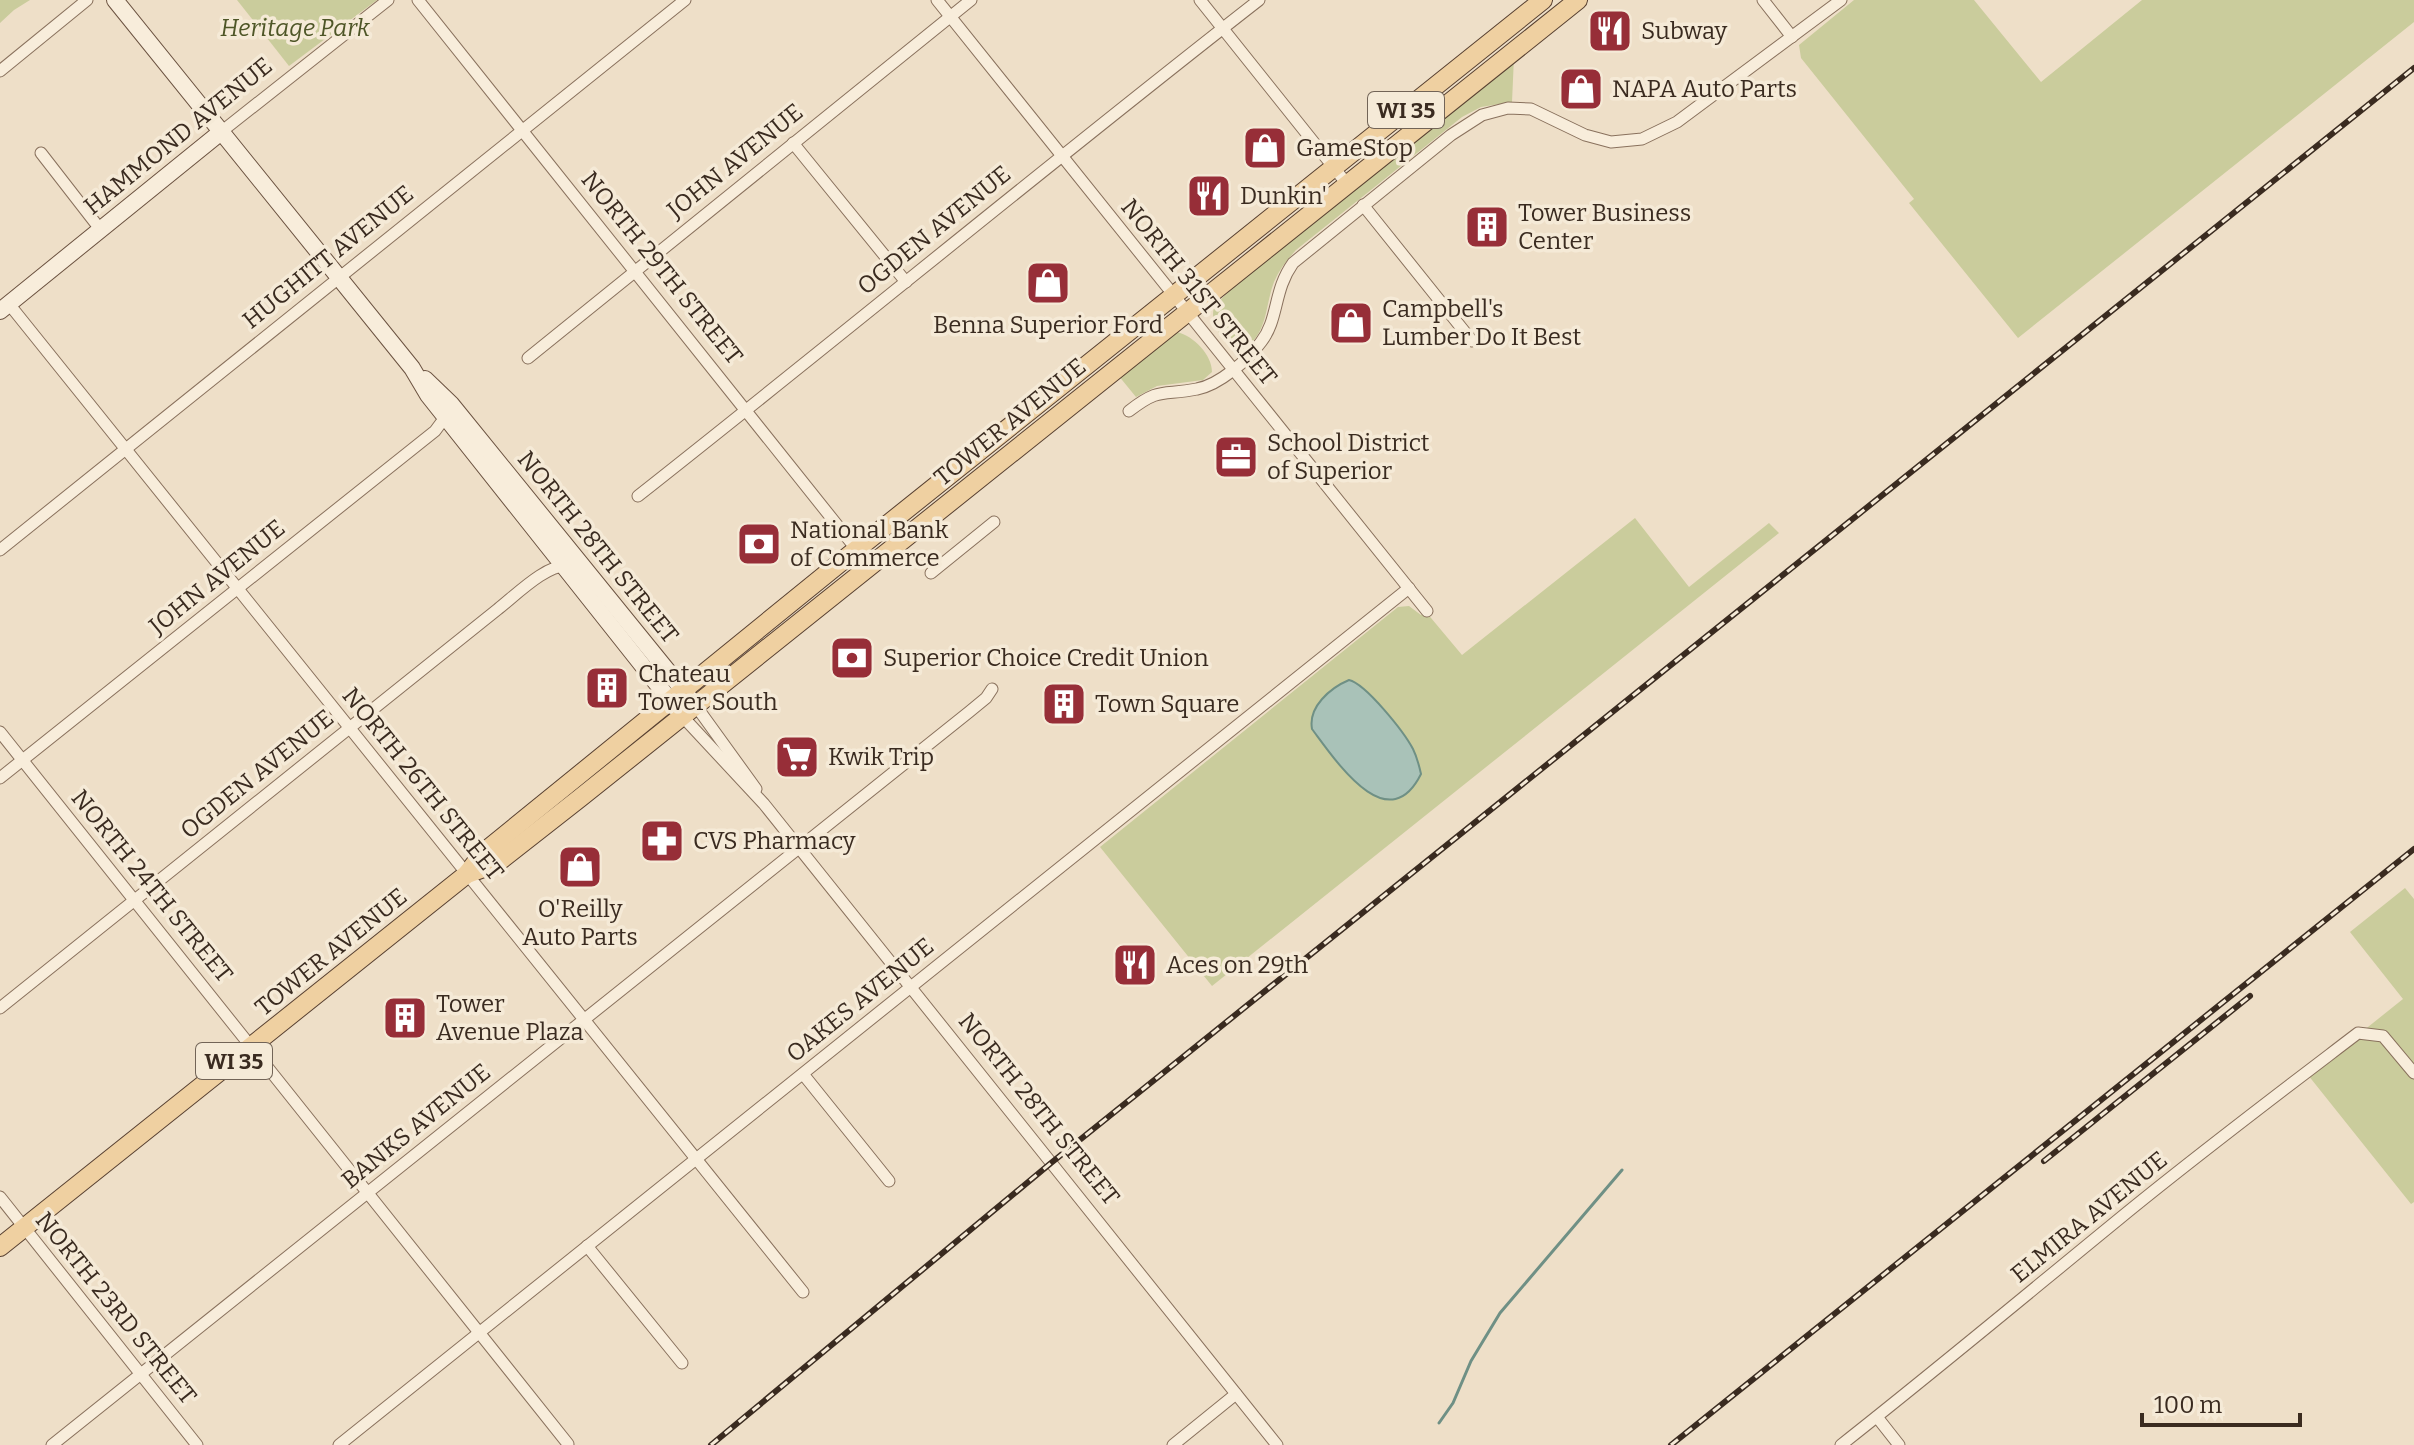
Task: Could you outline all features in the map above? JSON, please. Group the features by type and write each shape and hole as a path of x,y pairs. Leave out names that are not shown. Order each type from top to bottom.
{"main road":[{"name":"NORTH 28TH STREET","path":"115,0 412,368 618,612 689,712"},
{"name":"TOWER AVENUE","path":"0,1247 467,874 483,853 676,695 1543,0"},
{"name":"TOWER AVENUE","path":"467,874 497,863 689,712 1578,0"},
{"name":"HAMMOND AVENUE","path":"5,308 221,132"},
{"name":"NORTH 28TH STREET","path":"449,411 562,565 676,695"}],"street":[{"path":"0,71 87,0"},
{"name":"HAMMOND AVENUE","path":"221,132 388,0"},
{"name":"NORTH 29TH STREET","path":"418,0 869,565"},
{"name":"HUGHITT AVENUE","path":"0,550 685,0"},
{"name":"NORTH 31ST STREET","path":"937,0 1427,611"},
{"name":"JOHN AVENUE","path":"528,358 971,0"},
{"path":"1200,0 1347,184"},
{"name":"OGDEN AVENUE","path":"638,496 1061,155 1259,0"},
{"path":"1763,0 1792,37"},
{"path":"1129,411 1155,394 1204,387 1253,352 1264,339 1279,287 1293,263 1451,135 1482,115 1508,108 1531,109 1585,135 1621,142 1642,139 1677,122 1841,0"},
{"path":"793,143 906,282"},
{"path":"41,153 100,229"},
{"path":"1363,205 1472,341"},
{"name":"NORTH 26TH STREET","path":"5,308 126,449 803,1292"},
{"name":"JOHN AVENUE","path":"0,778 435,431 449,411"},
{"path":"931,573 994,522"},
{"path":"562,565 577,571 599,598 618,612"},
{"name":"OGDEN AVENUE","path":"0,1008 498,609 548,571 562,565"},
{"name":"OAKES AVENUE","path":"339,1445 1409,588"},
{"name":"BANKS AVENUE","path":"52,1445 800,848 986,698 992,689"},
{"name":"NORTH 28TH STREET","path":"689,712 1277,1445"},
{"name":"NORTH 24TH STREET","path":"0,732 568,1444"},
{"name":"ELMIRA AVENUE","path":"1841,1445 2304,1072 2358,1033 2383,1036 2414,1073"},
{"path":"803,1074 889,1181"},
{"name":"NORTH 23RD STREET","path":"0,1197 197,1445"},
{"path":"587,1246 682,1363"},
{"path":"1173,1445 1236,1394"},
{"path":"1877,1417 1899,1445"}],"green space":[{"path":"0,0 30,0 0,23"},
{"name":"Heritage Park","path":"237,0 377,0 289,66"},
{"path":"1854,0 1974,0 2041,82 2142,0 2414,0 2414,22 2018,338 1909,203 1914,199 1801,58 1799,45"},
{"path":"1514,57 1512,102 1481,107 1462,117 1296,250 1274,282 1257,336 1243,349 1224,339 1213,319 1215,305 1251,270"},
{"path":"1177,332 1201,347 1209,359 1212,372 1203,380 1157,386 1136,397 1118,375"},
{"path":"1635,518 1689,587 1769,523 1779,533 1212,986 1100,847 1398,607 1409,606 1421,615 1426,612 1462,655"},
{"path":"2405,888 2414,899 2414,1202 2411,1204 2308,1075 2403,999 2350,932"}],"shaded area":[{"path":"1349,680 1365,690 1384,710 1416,755 1421,774 1408,792 1393,799 1378,797 1363,788 1348,775 1312,729 1313,713 1322,699"}],"waterway":[{"path":"1439,1423 1453,1403 1471,1361 1500,1313 1622,1170"}],"railway":[{"path":"711,1445 1051,1163 2414,68"},
{"path":"1671,1445 2414,849"},
{"path":"2044,1161 2250,996"}],"place":[{"name":"Subway","path":"1610,31"},
{"name":"NAPA Auto Parts","path":"1581,89"},
{"name":"GameStop","path":"1265,148"},
{"name":"Dunkin'","path":"1209,196"},
{"name":"Tower Business Center","path":"1487,227"},
{"name":"Benna Superior Ford","path":"1048,283"},
{"name":"Campbell's Lumber Do It Best","path":"1351,323"},
{"name":"School District of Superior","path":"1236,457"},
{"name":"National Bank of Commerce","path":"759,544"},
{"name":"Superior Choice Credit Union","path":"852,658"},
{"name":"Chateau Tower South","path":"607,688"},
{"name":"Town Square","path":"1064,704"},
{"name":"Kwik Trip","path":"797,757"},
{"name":"CVS Pharmacy","path":"662,841"},
{"name":"O'Reilly Auto Parts","path":"580,867"},
{"name":"Aces on 29th","path":"1135,965"},
{"name":"Tower Avenue Plaza","path":"405,1018"}]}
